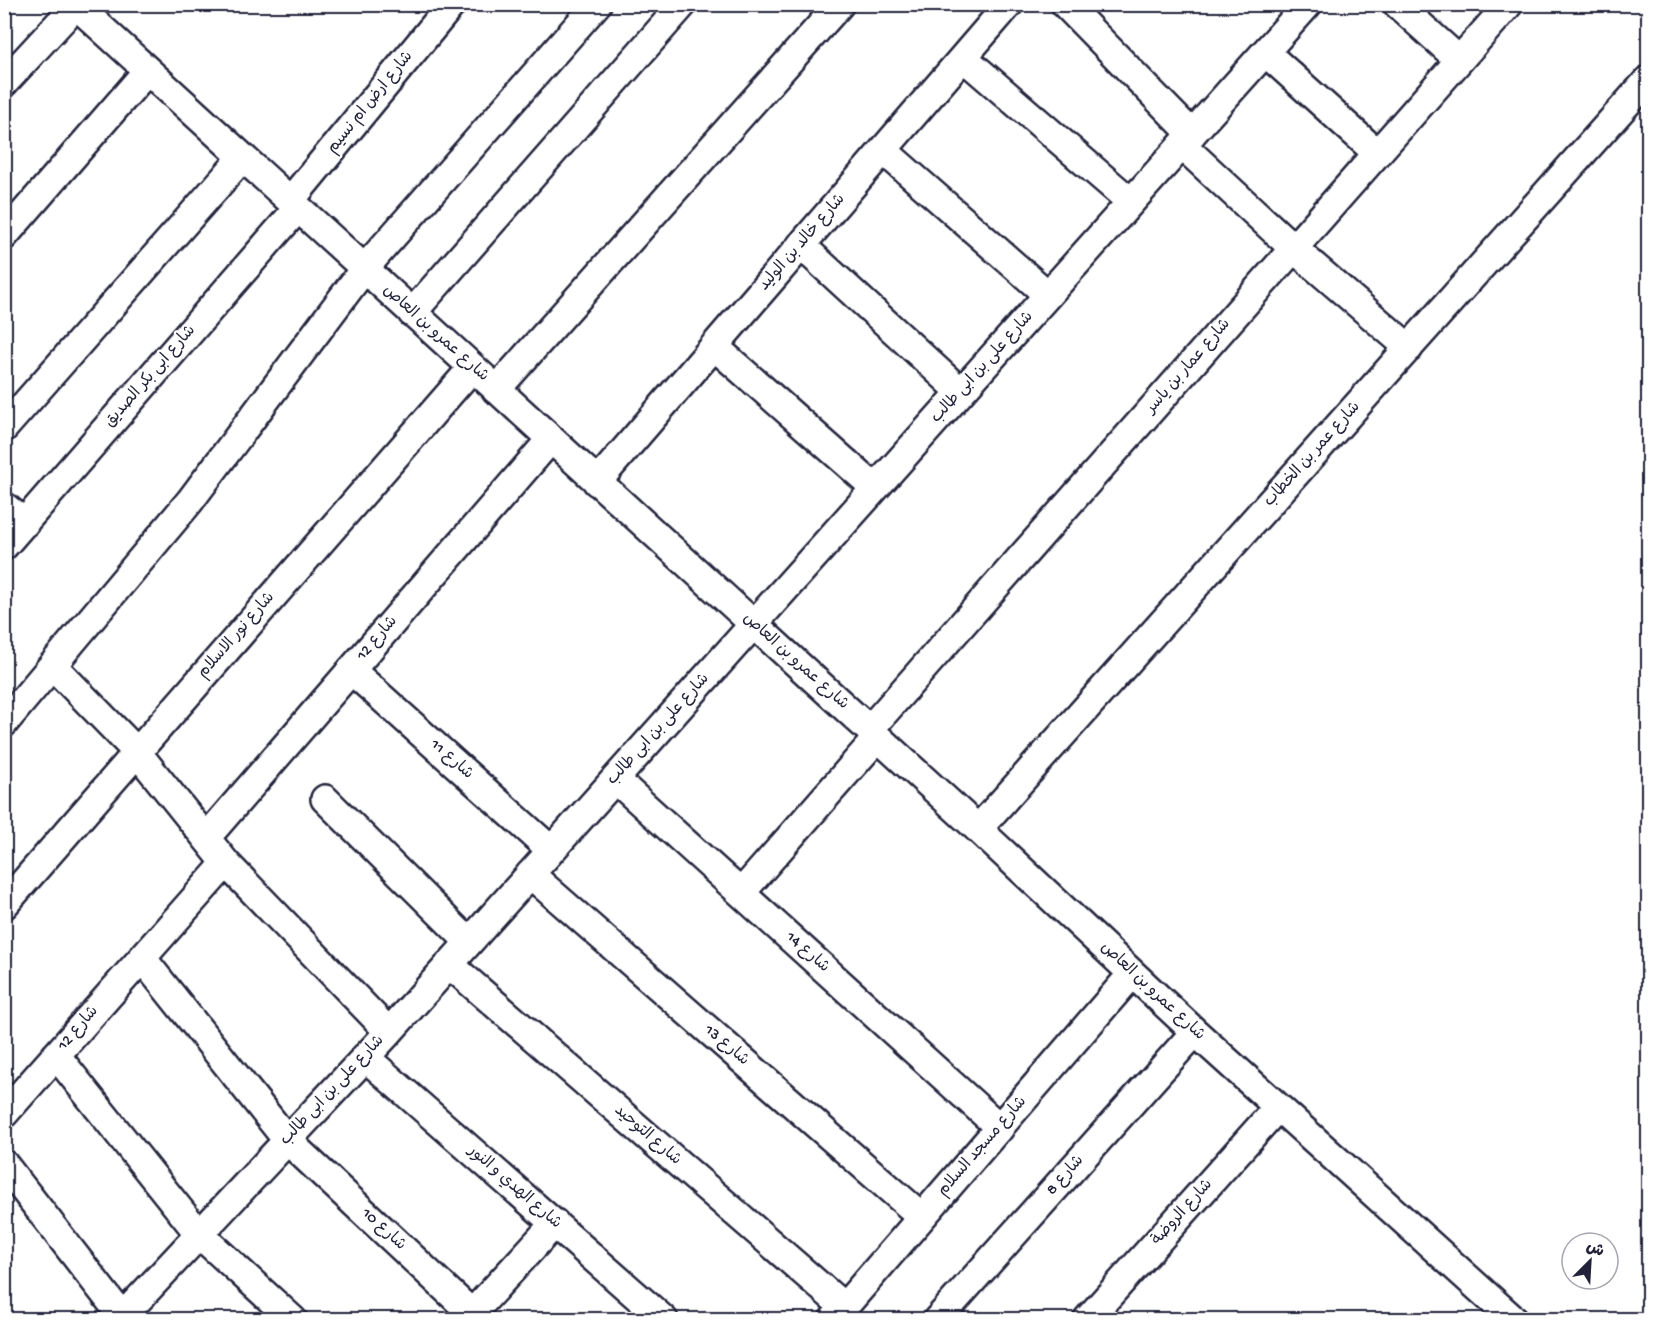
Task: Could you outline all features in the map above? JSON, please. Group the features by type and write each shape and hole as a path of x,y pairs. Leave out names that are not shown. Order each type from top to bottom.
{"street":[{"name":"شارع ارض ام نسيم","path":"294,205 452,4"},
{"path":"4,723 190,501 364,269 597,4"},
{"path":"412,313 683,4"},
{"path":"496,390 840,4"},
{"name":"شارع خالد بن الوليد","path":"597,482 1010,4"},
{"path":"1065,4 1187,140 1293,248 1409,348"},
{"path":"1397,4 1459,60"},
{"name":"شارع عمار بن ياسر","path":"741,893 873,734 1293,248 1509,4"},
{"name":"شارع عمرو بن العاص","path":"75,5 978,829 1195,1032 1514,1320"},
{"path":"4,83 75,5"},
{"name":"شارع على بن ابى طالب","path":"122,1318 389,1032 1187,140 1265,52 1297,9"},
{"path":"1265,52 1377,153"},
{"path":"964,58 1131,202"},
{"path":"4,236 147,71"},
{"name":"شارع عمر بن الخطاب","path":"978,829 1648,80"},
{"path":"883,150 1048,295"},
{"path":"4,428 242,158"},
{"name":"شارع ابى بكر الصديق","path":"4,546 15,514 294,205"},
{"path":"801,245 961,392"},
{"path":"714,346 875,488"},
{"name":"شارع نور الاسلام","path":"4,905 472,368"},
{"name":"شارع 12","path":"206,838 550,440"},
{"path":"53,666 136,751 226,863 389,1032"},
{"name":"شارع 11","path":"351,670 551,850"},
{"name":"شارع 14","path":"615,779 1000,1128"},
{"path":"325,799 469,942"},
{"name":"شارع 12","path":"4,1114 226,863"},
{"name":"شارع 13","path":"530,874 922,1217"},
{"name":"شارع 10","path":"142,958 287,1140 472,1317"},
{"name":"شارع التوحيد","path":"449,964 839,1313"},
{"name":"شارع مسجد السلام","path":"839,1313 1132,974"},
{"name":"شارع 8","path":"937,1320 1195,1032"},
{"path":"56,1055 199,1234 293,1320"},
{"name":"شارع الهدي و النور","path":"365,1058 664,1320"},
{"name":"شارع الروضة","path":"1087,1320 1278,1107"},
{"path":"4,1164 122,1318"},
{"path":"472,1317 555,1224"}]}
